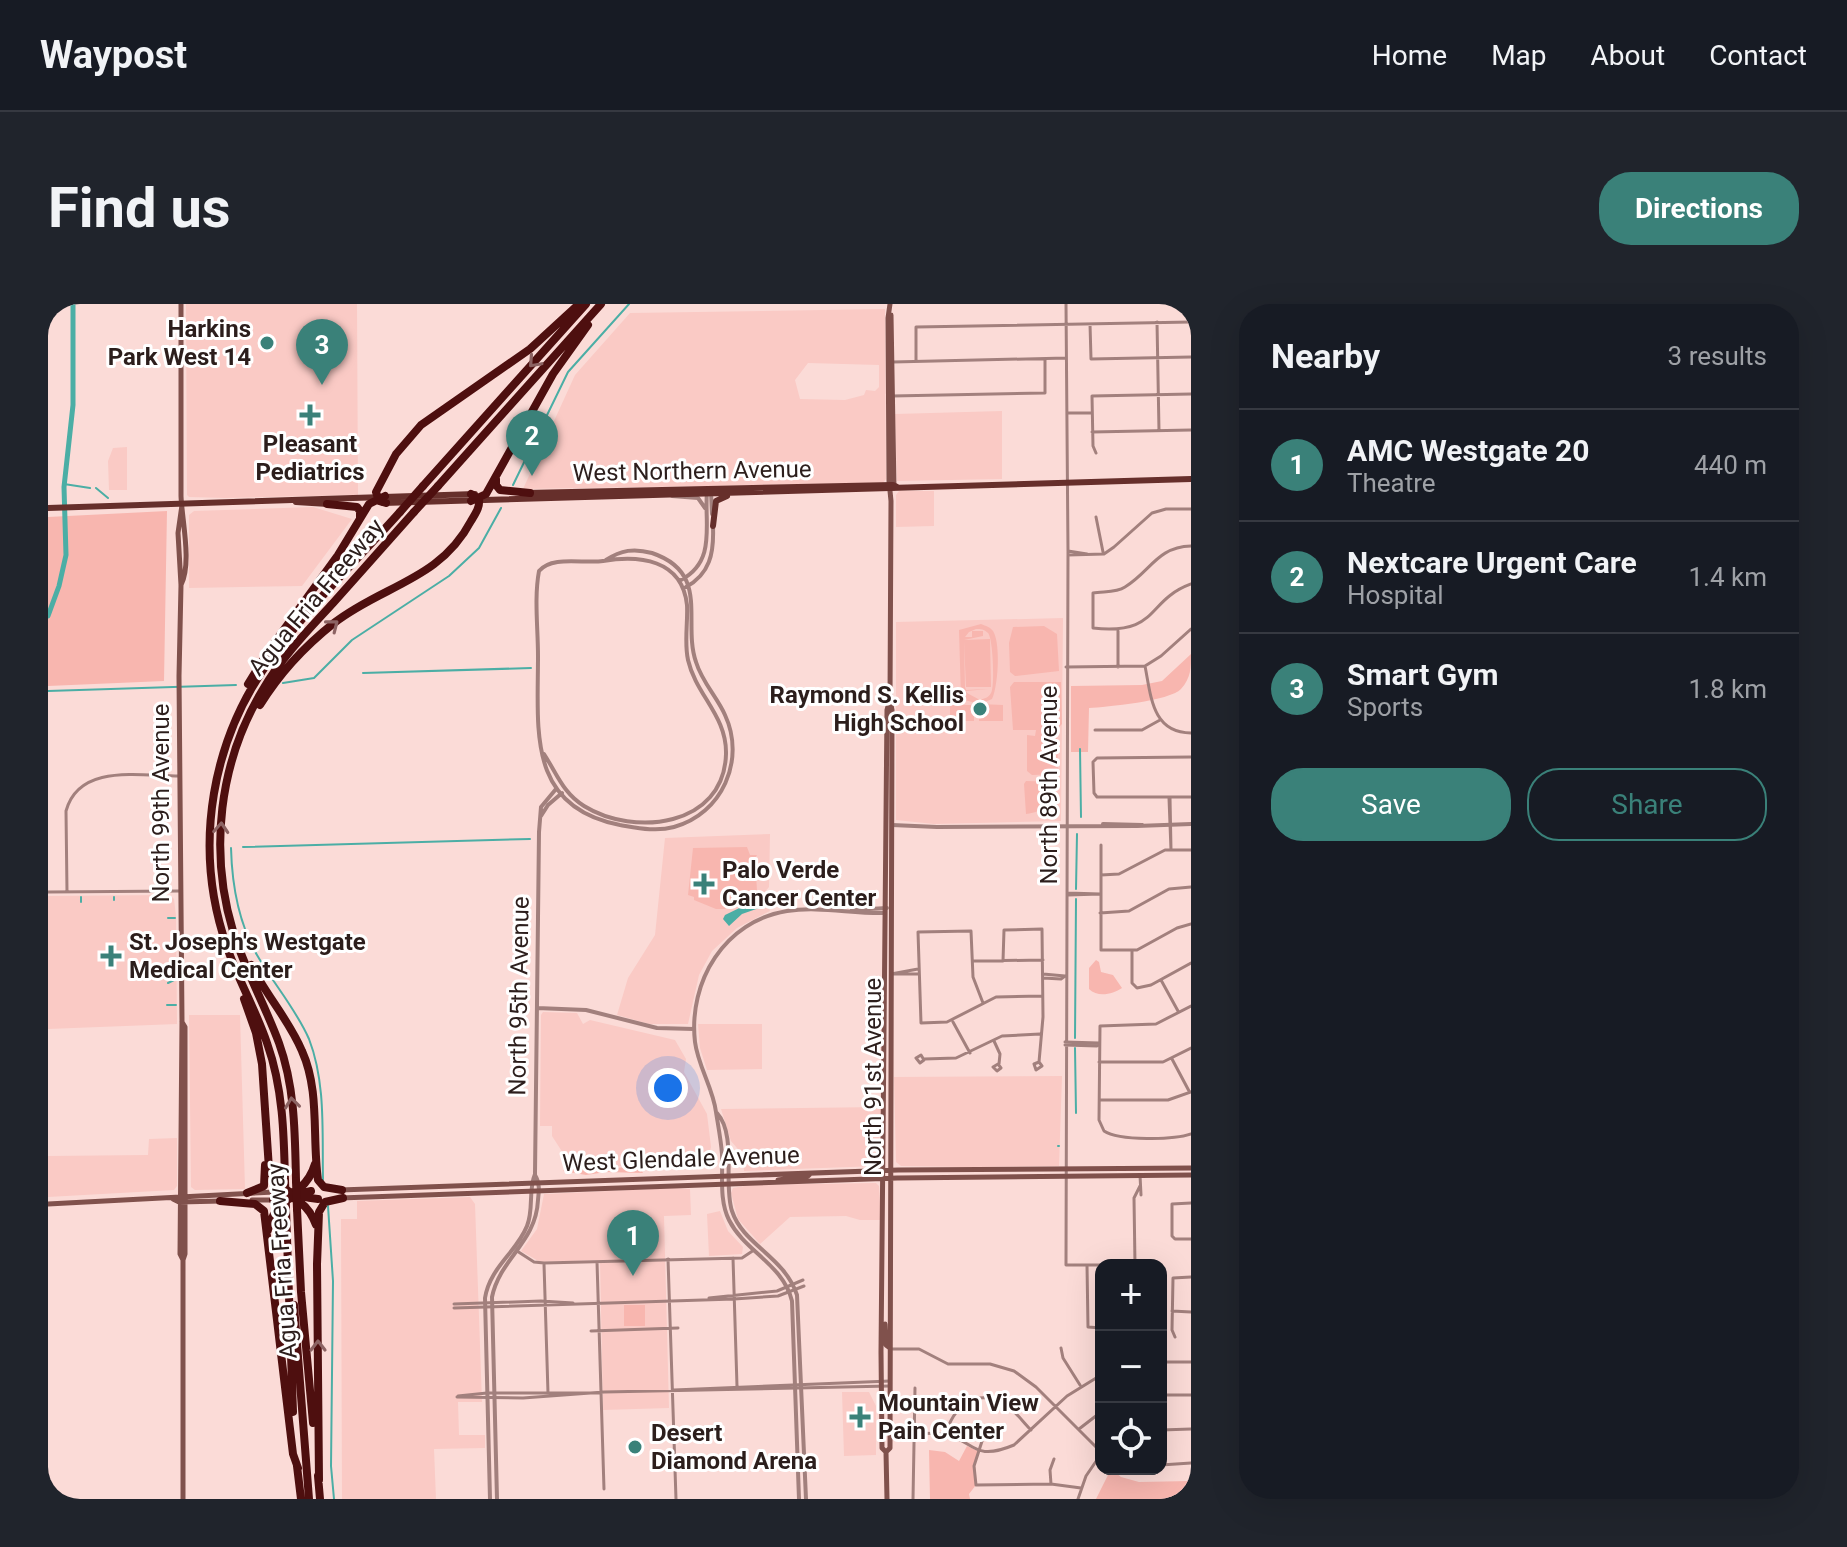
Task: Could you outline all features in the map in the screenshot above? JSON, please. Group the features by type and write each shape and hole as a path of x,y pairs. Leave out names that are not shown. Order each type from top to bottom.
{"highway":[{"path":"211,810 210,794 216,763 241,697 269,650 359,522 379,500 396,454 421,425 530,349 579,304"},
{"name":"Agua Fria Freeway","path":"320,1499 300,1274 292,1198 285,1181 283,1120 275,1066 228,949 211,878 211,810 216,779 238,712 292,632 586,304"},
{"path":"235,752 266,695 302,652 347,614 431,568 461,538 479,507 477,498 498,473 553,374 603,304"},
{"name":"Agua Fria Freeway","path":"305,1470 294,1293 289,1269 292,1198 296,1181 293,1107 285,1066 266,1010 239,949 227,905 220,836 225,792 235,752 262,691 285,657 603,304"},
{"path":"498,473 498,489 530,493"},
{"path":"327,504 357,507 359,522"},
{"path":"227,905 256,975 304,1056 313,1096 319,1183 342,1194"},
{"path":"228,949 260,1053 265,1089 265,1185 260,1190 247,1193"},
{"path":"266,1152 273,1177 310,1213 318,1230"},
{"path":"268,1242 271,1220 312,1173 316,1156"},
{"path":"319,1480 318,1230 322,1204 342,1194"},
{"path":"273,1196 292,1198 314,1195"},
{"path":"220,1201 259,1206 264,1211 293,1454 305,1470 301,1499"},
{"path":"300,1274 299,1335 305,1470 311,1499"}],"main road":[{"name":"North 99th Avenue","path":"181,304 182,505 178,533 181,585 180,891 182,1021 185,1027 181,1198 185,1254 183,1499"},
{"name":"North 91st Avenue","path":"886,1452 890,1448 892,1170 885,955 892,825 887,710 890,700 893,444 888,339 890,304"},
{"name":"North 91st Avenue","path":"890,314 893,362 888,417 892,488"},
{"path":"888,339 893,362"},
{"path":"888,417 893,444"},
{"name":"West Northern Avenue","path":"48,508 1191,479"},
{"name":"West Northern Avenue","path":"477,498 530,493 669,495 801,489"},
{"path":"564,497 584,492"},
{"path":"710,526 718,498 746,493"},
{"name":"West Northern Avenue","path":"296,502 327,504 379,500"},
{"name":"North 91st Avenue","path":"887,1499 886,1452 882,1448 882,1315 883,1171 891,974 887,794 890,743"},
{"path":"887,794 892,825"},
{"path":"885,955 891,974"},
{"name":"West Glendale Avenue","path":"314,1195 535,1179 892,1170 1140,1172 1191,1168"},
{"name":"West Glendale Avenue","path":"314,1195 950,1177 1005,1170 1065,1173"},
{"name":"West Glendale Avenue","path":"1140,1172 1191,1175"},
{"path":"774,1182 785,1177 808,1176 810,1173"},
{"path":"48,1204 247,1193 273,1196"},
{"path":"181,1198 220,1201 273,1196"},
{"path":"883,1227 887,1254 891,1257"},
{"path":"882,1315 886,1345 890,1349"}],"street":[{"name":"North 89th Avenue","path":"1066,304 1066,1265 1087,1265"},
{"path":"1157,322 1159,431"},
{"path":"916,361 916,327 1191,322"},
{"path":"1090,324 1091,359 1191,357"},
{"path":"893,362 1066,358"},
{"path":"890,396 1045,393 1045,359"},
{"path":"1096,453 1092,432 1092,396 1191,394"},
{"path":"1066,413 1092,413"},
{"path":"1092,432 1191,430"},
{"path":"685,587 699,578 711,559 709,491"},
{"path":"669,495 701,500 710,526 704,557 697,569 678,582"},
{"path":"1068,553 1104,554 1159,511 1191,509"},
{"path":"1140,513 1145,519"},
{"path":"1096,517 1104,554"},
{"path":"1191,546 1166,551 1125,587 1093,593 1093,628 1118,629 1138,625 1178,591 1191,584"},
{"path":"606,560 622,551 645,552 668,562 684,579 693,605 693,650 703,684 727,720 733,752 727,780 718,797 704,812 689,821 670,828 638,828 594,819 578,810 545,770 538,722 539,571 544,564 552,562 606,560 629,557 648,559 663,566 685,587"},
{"path":"1118,629 1118,667"},
{"path":"1066,667 1145,666 1191,629"},
{"path":"1145,666 1154,708 1160,720 1171,730 1191,733"},
{"path":"1095,730 1142,730 1160,720"},
{"path":"1191,757 1094,759 1094,796 1191,797"},
{"path":"67,892 66,811 79,787 101,777 179,776"},
{"name":"North 95th Avenue","path":"497,1499 492,1305 498,1279 534,1224 540,818 543,803 559,787"},
{"path":"540,818 548,805 563,792"},
{"path":"1169,797 1171,850"},
{"path":"892,825 1191,824"},
{"path":"1101,845 1101,950 1132,950 1191,924"},
{"path":"1100,875 1119,874 1157,853 1191,850"},
{"path":"1100,913 1129,911 1169,889 1191,887"},
{"path":"48,892 180,891"},
{"path":"1067,894 1100,894"},
{"path":"799,1499 791,1288 736,1231 728,1218 724,1204 726,1136 698,1058 694,1029 696,1004 705,974 715,955 736,933 755,921 787,911 888,910"},
{"path":"1003,961 1004,930 1042,929 1039,1062"},
{"path":"983,1003 973,977 971,931 918,932 921,1023 952,1020 996,997 1042,996"},
{"path":"1132,950 1133,987 1144,987 1161,980 1191,963"},
{"path":"973,961 1043,960"},
{"path":"891,974 918,972"},
{"path":"1043,976 1061,979 1065,976"},
{"path":"1161,980 1179,1013"},
{"path":"1191,1006 1150,1025 1100,1026 1099,1043 1099,1120 1104,1131 1118,1137 1180,1137 1191,1134"},
{"path":"537,1008 586,1010 657,1028 694,1029"},
{"path":"952,1020 970,1053"},
{"path":"924,1059 956,1058 1013,1034 1040,1034"},
{"path":"993,1040 1000,1054 999,1064"},
{"path":"1065,1044 1099,1043"},
{"path":"1099,1062 1154,1063 1172,1059 1191,1048"},
{"path":"1099,1100 1168,1100 1190,1092 1172,1059"},
{"path":"1135,1259 1134,1204 1139,1194 1140,1172"},
{"path":"726,1183 731,1209 738,1224 783,1267 799,1307 806,1499"},
{"name":"North 95th Avenue","path":"490,1499 485,1305 492,1274 527,1228 536,1189"},
{"path":"1191,1203 1172,1204 1172,1238 1191,1239"},
{"path":"517,1251 534,1262 544,1263 733,1258 748,1256 754,1250"},
{"path":"733,1258 737,1388"},
{"path":"668,1259 676,1499"},
{"path":"597,1262 604,1489"},
{"path":"544,1263 548,1394"},
{"path":"1095,1265 1087,1265 1088,1327 1095,1328"},
{"path":"1175,1337 1172,1330 1173,1278 1191,1277"},
{"path":"791,1288 803,1280"},
{"path":"454,1306 575,1305 734,1298 804,1286"},
{"path":"1172,1311 1191,1312"},
{"path":"591,1331 678,1328"},
{"path":"1061,1348 1063,1358 1080,1385"},
{"path":"890,1349 924,1350 948,1364 990,1364 1022,1375 1095,1447"},
{"path":"1167,1362 1191,1362"},
{"path":"890,1434 946,1435 978,1451 1016,1447 1055,1406 1080,1385 1095,1378"},
{"path":"487,1396 457,1397 890,1383"},
{"path":"913,1499 915,1388"},
{"path":"1167,1395 1191,1395"},
{"path":"946,1435 950,1420 959,1407 978,1399 991,1399 1008,1407 1031,1430"},
{"path":"953,1400 959,1407"},
{"path":"1079,1430 1095,1417"},
{"path":"1167,1430 1191,1429"},
{"path":"984,1435 974,1466 976,1485 1051,1484 1081,1488"},
{"path":"1051,1484 1050,1470 1054,1459"},
{"path":"1078,1499 1095,1462"},
{"path":"1167,1465 1191,1463"}],"shaded area":[{"path":"186,304 357,304 358,495 225,498 187,495"},
{"path":"885,309 886,479 883,483 523,489 575,375 630,313","holes":["808,363 879,365 879,387 875,391 866,390 864,395 845,400 800,399 795,380"]},
{"path":"1002,411 1002,479 897,481 895,414"},
{"path":"127,447 127,490 109,490 108,461 113,448"},
{"path":"899,491 934,491 934,526 896,527 896,495"},
{"path":"313,507 352,519 302,586 189,588 189,515 194,511"},
{"path":"167,511 164,681 48,686 48,517"},
{"name":"Raymond S. Kellis High School","path":"1063,618 1061,821 934,824 896,820 896,622"},
{"path":"981,624 993,631 996,637 996,685 992,699 980,704 1003,705 1003,721 979,721 979,704 961,699 959,630","holes":["976,629 982,630 990,637 993,672 991,693 980,700 966,691 988,689 966,690 964,641 966,687 991,687 990,639 964,640 983,636 983,631 972,631 972,637 965,637 969,632"]},
{"path":"1044,626 1057,634 1059,671 1015,676 1010,672 1009,643 1013,627"},
{"path":"1191,654 1189,677 1175,693 1137,703 1089,708 1088,752 1071,752 1071,686 1142,685 1162,681"},
{"path":"1014,682 1061,682 1062,724 1057,729 1058,774 1032,775 1027,771 1027,735 1035,736 1036,730 1013,730 1010,687"},
{"path":"950,705 974,705 974,721 950,721"},
{"path":"1026,781 1057,782 1048,804 1039,811 1026,814 1024,784"},
{"path":"770,834 769,887 763,894 770,911 737,928 712,951 699,975 688,1024 649,1024 617,1015 628,978 655,935 665,838"},
{"path":"747,847 750,855 757,855 757,891 745,893 725,909 716,909 688,895 693,848"},
{"name":"St. Joseph's Westgate Medical Center","path":"170,895 174,899 176,916 177,1024 48,1029 48,896"},
{"path":"1096,960 1101,972 1113,975 1122,988 1106,994 1089,989 1089,968"},
{"path":"543,1012 577,1013 583,1024 590,1020 675,1040 686,1059 684,1072 707,1114 709,1155 691,1164 648,1166 647,1153 628,1165 572,1167 552,1136 552,1126 540,1126"},
{"path":"189,1015 240,1015 245,1189 195,1190 191,1187"},
{"path":"698,1024 762,1024 762,1069 707,1070 700,1048"},
{"path":"1062,1076 1059,1166 901,1166 896,1162 894,1077"},
{"path":"882,1107 877,1166 744,1171 743,1155 731,1141 721,1109"},
{"path":"177,1138 177,1186 174,1190 48,1197 48,1156 148,1155 149,1139"},
{"path":"640,1167 643,1173 586,1175 563,1171 566,1169"},
{"path":"876,1183 879,1186 881,1220 846,1216 790,1217 760,1244 738,1219 731,1193 733,1188 750,1185"},
{"path":"690,1189 691,1215 664,1216 669,1408 603,1410 600,1260 540,1262 521,1251 537,1229 544,1194"},
{"path":"470,1197 475,1204 482,1402 458,1402 459,1435 485,1435 485,1448 434,1449 436,1499 342,1499 341,1219 357,1219 357,1201"},
{"path":"720,1211 728,1231 743,1247 742,1254 709,1256 707,1214"},
{"path":"624,1305 645,1305 645,1326 624,1326"},
{"path":"842,1392 869,1392 876,1406 876,1455 844,1456"},
{"path":"967,1446 978,1451 975,1460 976,1485 969,1494 970,1499 930,1499 929,1450 945,1452 959,1461"},
{"path":"1108,1475 1139,1482 1191,1481 1191,1499 1096,1499"}],"water":[{"path":"760,898 764,904 762,907 742,914 729,926 723,919 725,915"}],"waterway":[{"path":"48,616 66,555 64,487 73,405 73,304"},
{"path":"513,485 568,372 629,304"},
{"path":"64,484 90,488"},
{"path":"96,488 108,498"},
{"path":"283,683 314,678 352,640 449,576 479,548 501,508"},
{"path":"363,673 531,668"},
{"path":"48,691 236,685"},
{"path":"1080,749 1081,817"},
{"path":"1076,889 1077,834"},
{"path":"243,847 530,839"},
{"path":"231,848 235,890 245,930 257,955 304,1028 314,1056 322,1108 323,1180"},
{"path":"81,897 81,902"},
{"path":"1075,1038 1076,899"},
{"path":"168,918 175,918"},
{"path":"169,945 174,946"},
{"path":"168,983 176,979"},
{"path":"167,1005 176,1005"},
{"path":"1075,1048 1076,1113"},
{"path":"328,1206 333,1281 331,1466 334,1499"}],"place":[{"name":"Harkins Park West 14","path":"267,343"},
{"name":"Smart Gym","path":"322,385"},
{"name":"Pleasant Pediatrics","path":"310,415"},
{"name":"Nextcare Urgent Care","path":"532,476"},
{"name":"Raymond S. Kellis High School","path":"980,709"},
{"name":"Palo Verde Cancer Center","path":"704,884"},
{"name":"St. Joseph's Westgate Medical Center","path":"111,956"},
{"name":"AMC Westgate 20","path":"633,1276"},
{"name":"Mountain View Pain Center","path":"860,1417"},
{"name":"Desert Diamond Arena","path":"635,1447"}]}
